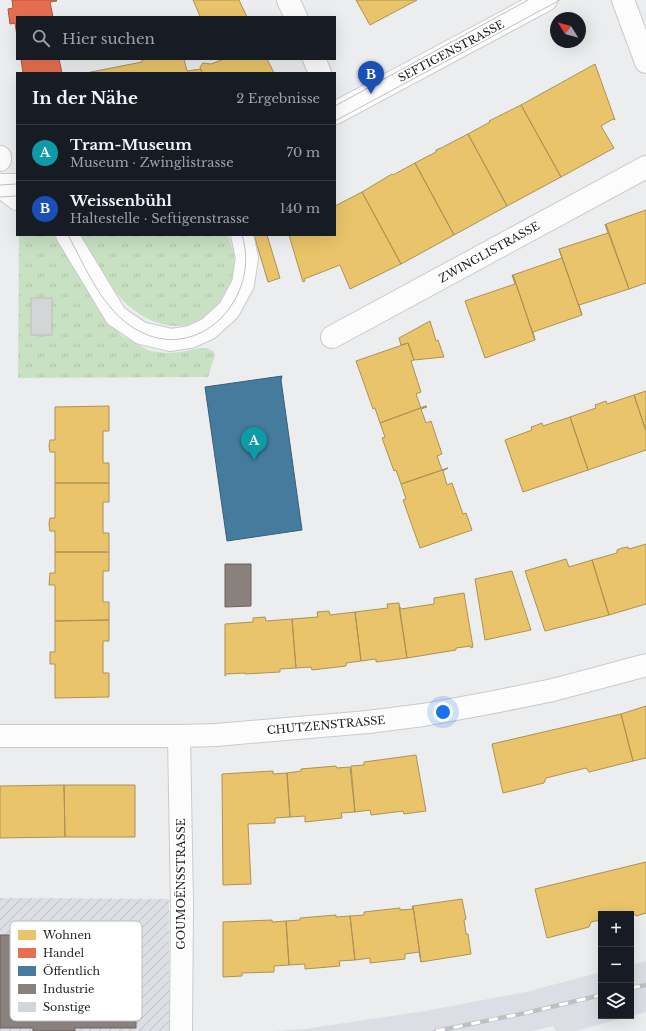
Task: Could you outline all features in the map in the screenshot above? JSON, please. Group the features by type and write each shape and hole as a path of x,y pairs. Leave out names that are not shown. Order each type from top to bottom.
{"street":[{"path":"288,0 296,16"},
{"name":"SEFTIGENSTRASSE","path":"336,110 546,0"},
{"path":"623,0 646,62"},
{"path":"314,60 320,72"},
{"name":"ZWINGLISTRASSE","path":"332,337 646,167"},
{"path":"0,186 16,185"},
{"path":"0,186 16,198"},
{"path":"69,236 116,316 141,333 172,340 190,337 208,329 229,310 244,284 247,258 242,236"},
{"name":"CHUTZENSTRASSE","path":"0,736 216,735 361,723 423,715 553,690 646,665"},
{"name":"GOUMOËNSSTRASSE","path":"179,736 182,905 181,1031"}],"shaded area":[{"path":"0,898 169,899 169,1031 0,1031"},
{"path":"646,961 646,1012 634,1015 634,983 634,964"},
{"path":"598,973 598,1019 620,1019 575,1031 556,1031 553,1026 531,1031 273,1031 305,1029 425,1011 526,992"}],"green space":[{"path":"19,236 54,236 65,252 102,316 122,336 150,351 167,353 207,348 213,351 215,355 208,377 18,378"},
{"path":"81,236 228,236 235,261 234,278 227,294 216,308 208,315 188,325 171,326 145,318 120,297 105,277"}],"building: Wohnen":[{"path":"193,0 239,0 247,16 200,16"},
{"path":"356,0 417,0 370,25"},
{"path":"142,60 184,60 187,71 201,69 202,72 91,72 142,62"},
{"path":"221,60 268,60 274,72 202,72 200,67 203,63 211,64"},
{"path":"595,64 615,120 613,119 601,126 614,148 561,177 521,105"},
{"path":"521,105 561,177 507,206 468,134 490,122 489,121"},
{"path":"468,134 507,206 454,235 415,163 436,152 436,150"},
{"path":"415,163 454,235 401,264 362,192 392,174 393,175"},
{"path":"362,192 401,264 350,289 340,265 304,279 305,281 303,282 289,236 336,236 336,205"},
{"path":"646,210 646,283 629,289 606,224"},
{"path":"605,224 629,289 579,305 582,315 559,249 608,233"},
{"path":"254,236 267,236 280,278 268,282"},
{"path":"559,249 582,315 533,332 535,340 513,275 562,258"},
{"path":"512,275 535,340 485,358 465,301 515,284"},
{"path":"430,321 436,341 438,340 444,357 414,360 408,343 401,345 399,338"},
{"path":"408,343 414,360 411,361 421,392 416,394 421,408 380,423 375,408 373,409 356,361"},
{"path":"646,391 646,431 634,395"},
{"path":"634,395 646,431 646,450 588,470 570,417 596,408 595,405 606,401 607,404"},
{"path":"109,406 109,431 103,431 103,463 109,463 109,483 55,483 55,452 50,452 49,446 50,440 55,440 55,407"},
{"path":"426,406 427,407 421,409 426,423 431,421 442,454 437,456 442,470 448,468 401,484 396,470 394,471 382,438 385,437 380,423"},
{"path":"570,417 588,470 523,492 505,440 532,430 531,427 542,423 543,426"},
{"path":"448,468 443,471 447,485 452,483 463,514 466,513 472,530 420,548 403,500 406,499 401,484"},
{"path":"55,483 109,483 109,502 103,502 103,533 109,533 109,552 55,552 55,531 50,531 49,524 50,518 55,518"},
{"path":"646,544 646,604 609,615 592,560 617,553 617,550 622,548 628,547 629,549"},
{"path":"55,552 109,552 109,571 103,571 103,602 109,602 109,620 55,621 55,585 49,585 50,573 55,573"},
{"path":"566,559 569,567 592,560 609,615 545,631 525,571"},
{"path":"512,571 531,630 485,640 475,579"},
{"path":"464,593 473,647 456,648 456,650 407,658 399,607 401,609 434,604 434,598"},
{"path":"399,603 407,658 376,662 376,659 361,661 355,612 388,608 387,604"},
{"path":"329,611 330,615 355,612 361,661 346,663 346,666 312,670 311,667 296,668 292,619 318,617 317,612"},
{"path":"265,617 266,621 292,619 296,668 280,669 280,672 226,674 225,676 225,624 253,622 253,618"},
{"path":"109,620 109,641 103,641 103,673 109,673 109,697 55,698 55,664 50,664 50,652 55,652 55,621"},
{"path":"646,706 646,758 633,761 621,714"},
{"path":"621,714 633,761 589,772 586,768 546,778 544,783 503,793 492,744"},
{"path":"416,755 426,811 404,814 403,811 371,815 370,810 355,812 351,766 364,765 364,762"},
{"path":"336,766 337,768 350,767 355,812 341,813 342,818 305,822 305,816 290,817 287,773 301,771 301,769"},
{"path":"273,771 273,774 287,773 290,817 275,818 275,823 248,824 251,884 223,885 222,774"},
{"path":"64,785 65,837 0,838 0,786"},
{"path":"64,785 135,785 135,837 65,837"},
{"path":"646,862 646,913 636,916 634,911 598,911 598,921 591,922 589,927 547,938 535,889"},
{"path":"462,899 466,919 464,920 466,934 468,934 471,954 421,962 413,906"},
{"path":"413,906 421,962 419,952 405,954 405,959 370,963 370,958 355,960 350,916 364,915 364,912 400,908 400,910 413,909"},
{"path":"336,915 336,917 350,916 355,960 339,961 340,966 305,969 305,964 289,965 286,921 300,920 300,918"},
{"path":"272,920 272,922 286,921 289,965 274,966 274,972 242,973 242,976 223,977 223,922"}],"building: Handel":[{"path":"12,0 57,1 50,2 53,16 16,16 16,30 15,23 10,24 8,9 13,8"},
{"path":"21,60 59,60 62,72 23,72"}],"building: Öffentlich":[{"path":"282,376 281,380 302,530 227,541 205,387"}],"building: Industrie":[{"path":"225,564 251,564 251,606 225,607"},
{"path":"0,935 10,935 10,1021 136,1021 136,1028 75,1028 75,1031 33,1031 33,1028 0,1028"}],"building: Sonstige":[{"path":"31,298 52,298 52,335 31,335"}],"tram line":[{"path":"336,105 528,0"},
{"path":"336,120 560,0"},
{"path":"0,185 16,184"},
{"path":"0,197 16,196"},
{"path":"69,236 96,287 114,311 125,322 137,330 160,339 182,339 203,332 220,319 234,302 243,281 246,258 242,236"}],"railway":[{"path":"634,987 646,985"},
{"path":"436,1031 530,1012 598,996"}],"place":[{"name":"Weissenbühl","path":"371,94"},
{"name":"Tram-Museum","path":"254,460"}]}
